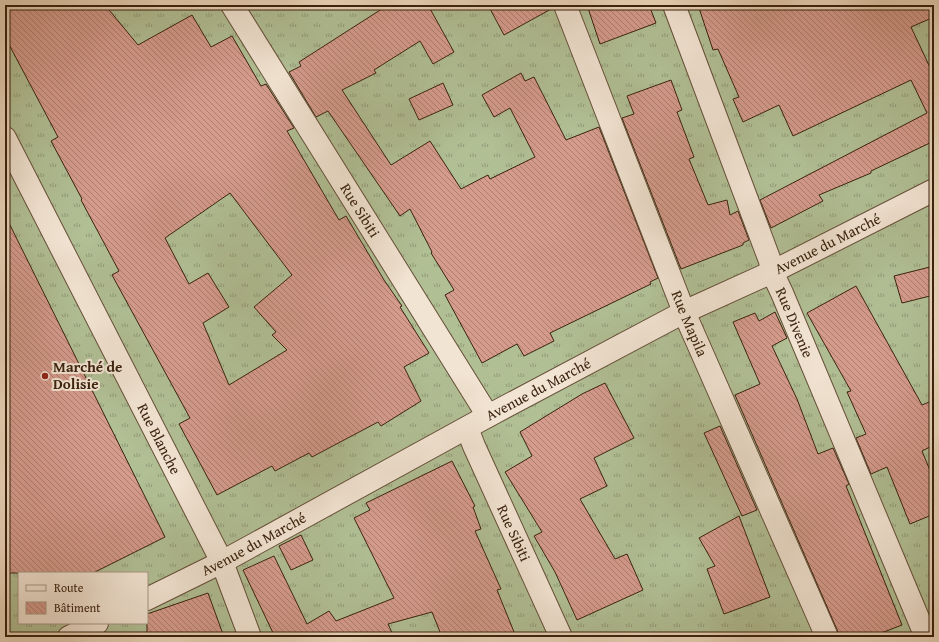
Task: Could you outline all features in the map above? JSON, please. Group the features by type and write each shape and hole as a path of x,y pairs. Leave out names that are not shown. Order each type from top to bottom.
{"street":[{"name":"Rue Sibiti","path":"232,5 488,416"},
{"name":"Rue Mapila","path":"565,5 684,312 828,637"},
{"name":"Rue Divenie","path":"674,5 770,261 772,272 926,637"},
{"name":"Rue Blanche","path":"5,138 222,562 250,637"},
{"name":"Avenue du Marché","path":"148,599 222,562 488,416 684,312 772,272 934,190"},
{"name":"Rue Sibiti","path":"468,428 474,446 561,637"},
{"path":"68,637 95,624"}],"green space":[{"path":"5,5 934,5 934,637 5,637"}],"building":[{"path":"5,5 105,5 138,45 192,15 211,47 232,36 261,86 266,84 294,128 287,131 339,220 346,216 384,280 402,306 400,307 429,353 404,367 421,401 381,426 378,422 312,457 309,453 275,471 272,466 217,495 179,424 190,418 112,275 119,271 51,141 58,137 5,37","holes":["230,193 292,275 254,307 276,332 272,335 287,350 229,385 203,323 229,307 208,273 189,284 165,238"]},
{"path":"388,5 428,5 454,52 433,64 420,41 374,70 376,73 342,90 391,165 430,141 461,189 488,175 490,179 535,157 510,108 494,117 482,95 521,73 525,81 534,77 566,140 599,127 658,278 650,282 651,284 550,333 554,341 524,356 517,344 482,363 445,295 454,290 431,253 432,252 410,209 400,216 328,111 316,117 289,72 301,66 299,62"},
{"path":"488,5 553,5 553,8 504,35"},
{"path":"587,5 649,5 656,23 600,44"},
{"path":"698,5 934,5 934,17 911,27 934,76 934,141 871,171 871,173 819,195 823,201 771,228 760,200 927,113 911,80 793,136 779,105 743,122 733,99 739,97 718,49 713,50"},
{"path":"671,80 682,110 677,112 694,157 689,159 708,205 727,200 730,215 738,211 749,240 743,243 743,245 681,269 622,118 634,114 627,96"},
{"path":"443,83 453,105 419,120 409,99"},
{"name":"Marché de Dolisie","path":"5,215 165,537 95,572 5,573"},
{"path":"934,266 934,295 902,303 894,276"},
{"path":"856,286 922,405 934,400 934,445 922,451 934,480 934,514 910,524 887,467 871,474 856,438 866,434 847,392 851,391 807,313"},
{"path":"775,312 787,338 772,346 797,399 818,454 833,448 849,484 846,486 902,625 871,637 839,637 735,395 760,384 733,322 755,313 759,321"},
{"path":"605,383 634,438 594,458 607,486 580,499 615,559 627,554 643,590 577,620 555,572 534,536 542,532 505,472 532,456 520,432 582,394"},
{"path":"720,426 757,510 742,516 704,433"},
{"path":"452,461 475,506 473,507 481,529 475,531 501,589 497,590 514,632 500,637 442,637 432,612 388,624 394,637 275,637 243,570 274,556 307,624 329,611 336,621 394,598 354,518 370,510 366,503"},
{"path":"739,516 770,597 724,614 707,569 715,566 699,538"},
{"path":"301,535 313,560 291,570 279,546"},
{"path":"208,593 224,637 147,637 148,614"}],"place":[{"name":"Marché de Dolisie","path":"45,376"}]}
